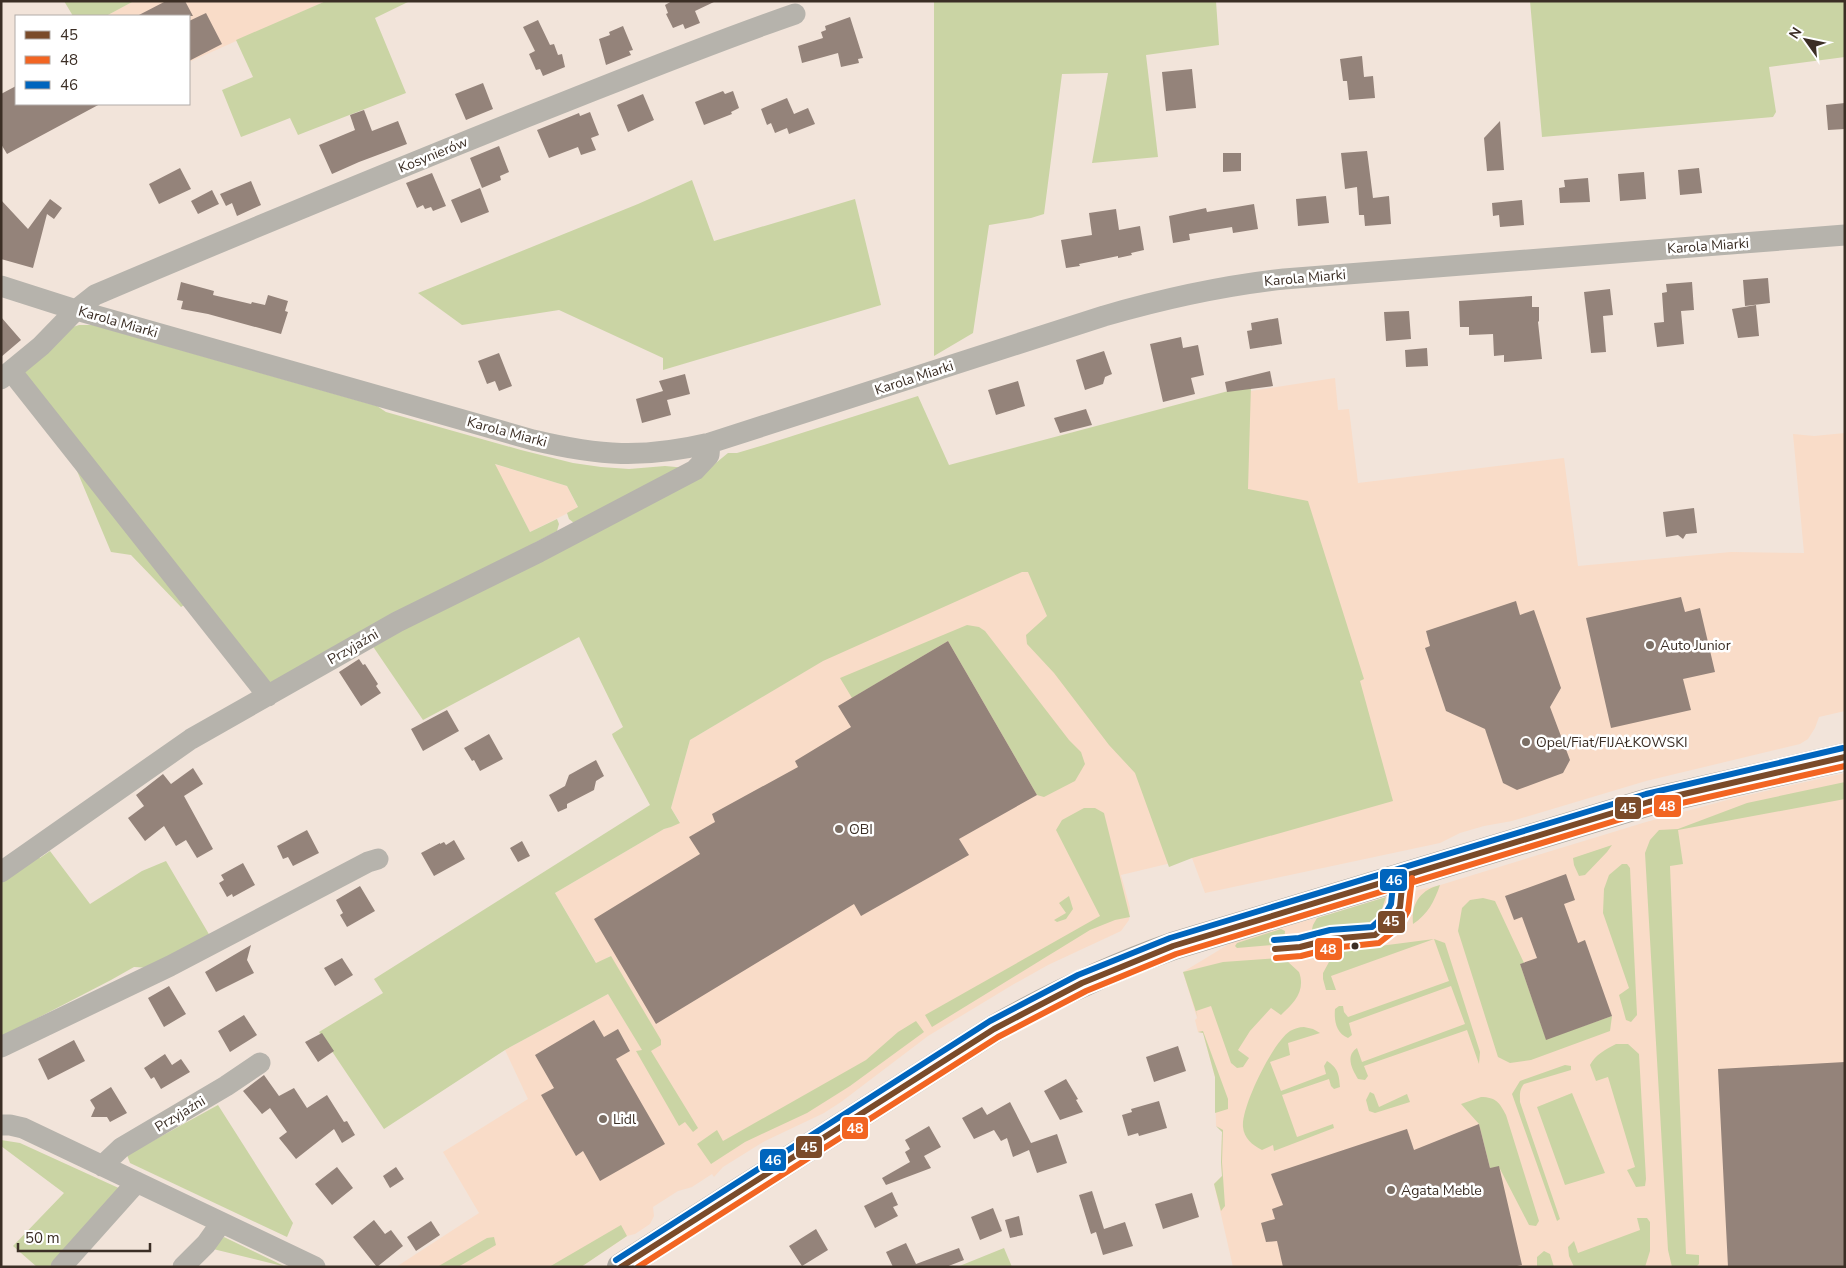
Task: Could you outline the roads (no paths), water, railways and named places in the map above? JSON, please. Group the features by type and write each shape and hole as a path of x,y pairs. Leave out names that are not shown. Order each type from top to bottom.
{"main road":[{"path":"621,1267 994,1029 1043,1002 1112,969 1173,946 1631,808 1845,757"}],"street":[{"name":"Kosynierów","path":"6,375 41,346 76,310 95,296 319,201 700,48 796,14"},
{"name":"Karola Miarki","path":"1,286 76,310 484,427 570,448 602,453 637,454 673,451 710,443 1104,316 1158,300 1213,288 1284,279 1845,235"},
{"path":"6,375 268,696"},
{"name":"Przyjaźni","path":"1,872 191,738 397,622 539,552 696,470 709,455 710,443"},
{"path":"1,1047 170,966 368,862 378,859"},
{"name":"Przyjaźni","path":"102,1166 121,1148 226,1086 260,1063"},
{"path":"1,1125 23,1128 315,1267"},
{"path":"61,1267 137,1182"},
{"path":"183,1267 206,1244 222,1223"}],"place":[{"name":"Auto Junior","path":"1650,645"},
{"name":"Opel/Fiat/FIJAŁKOWSKI","path":"1526,742"},
{"name":"OBI","path":"839,829"},
{"name":"Lidl","path":"603,1119"},
{"name":"Agata Meble","path":"1391,1190"}]}
